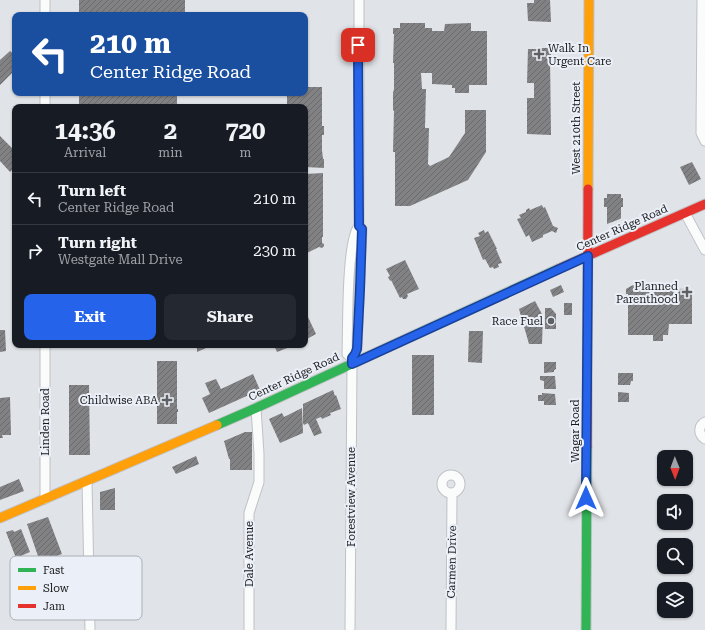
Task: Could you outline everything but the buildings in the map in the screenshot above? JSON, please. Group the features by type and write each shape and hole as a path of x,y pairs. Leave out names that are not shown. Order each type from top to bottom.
{"main road":[{"name":"West 210th Street","path":"588,256 589,0"},
{"name":"Center Ridge Road","path":"0,518 87,482 256,408 352,361 705,204"},
{"name":"Wagar Road","path":"586,630 588,256"}],"street":[{"path":"45,0 45,12"},
{"name":"Forestview Avenue","path":"350,630 352,361 357,349 362,229 359,226 358,0"},
{"path":"702,0 701,132 705,141"},
{"path":"684,213 705,250"},
{"name":"Linden Road","path":"45,348 45,499"},
{"name":"Dale Avenue","path":"249,630 249,513 258,482 259,454 256,408"},
{"path":"705,422 700,426 699,430 701,436 705,439"},
{"path":"87,482 88,556"},
{"name":"Carmen Drive","path":"451,630 452,494"},
{"path":"90,620 90,630"}],"traffic: fast":[{"path":"217,425 558,269"},
{"path":"586,630 587,447"}],"traffic: slow":[{"path":"588,189 589,0"},
{"path":"0,518 217,425"}],"traffic: jam":[{"path":"587,447 588,189"},
{"path":"558,269 705,204"}],"place":[{"name":"Walk In Urgent Care","path":"539,54"},
{"name":"Planned Parenthood","path":"687,292"},
{"name":"Race Fuel","path":"551,321"},
{"name":"Childwise ABA","path":"167,400"}],"route":[{"path":"358,45 359,226 362,229 357,349 352,358 352,364 588,256 586,498"}]}
